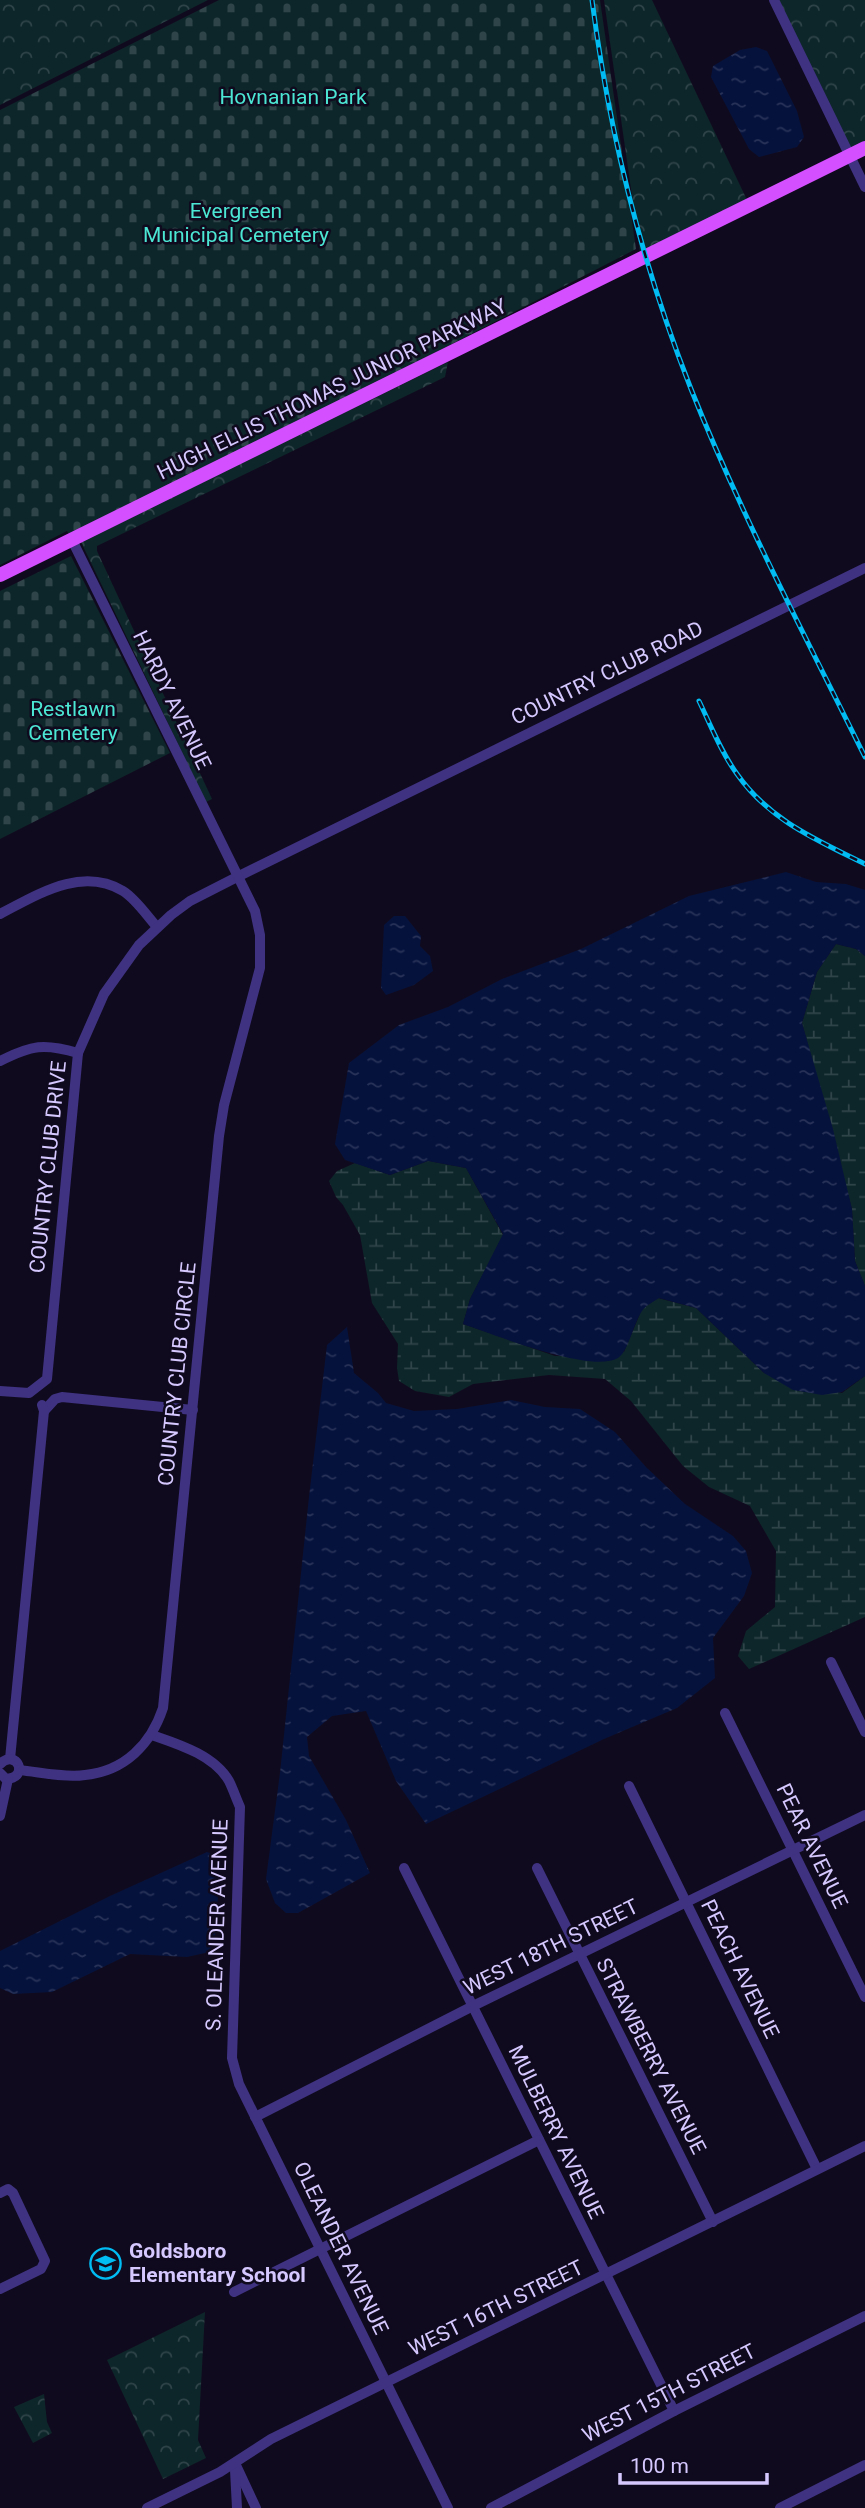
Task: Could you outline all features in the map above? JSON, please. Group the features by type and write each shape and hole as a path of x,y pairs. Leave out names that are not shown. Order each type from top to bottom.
{"main road":[{"path":"849,156 865,148"},
{"name":"HUGH ELLIS THOMAS JUNIOR PARKWAY","path":"0,575 849,156"}],"street":[{"path":"774,0 865,187"},
{"name":"HARDY AVENUE","path":"72,540 237,877"},
{"name":"COUNTRY CLUB ROAD","path":"366,813 865,568"},
{"name":"COUNTRY CLUB DRIVE","path":"5,1762 45,1395 78,1053 104,993 121,966 157,927 190,901 366,813"},
{"name":"COUNTRY CLUB CIRCLE","path":"19,1770 85,1776 111,1768 131,1757 147,1742 163,1708 219,1136 224,1105 260,968 260,935 255,911 237,877"},
{"path":"0,914 67,882 88,882 123,891 157,927"},
{"path":"0,1061 19,1052 52,1045 78,1053"},
{"path":"0,1391 193,1409"},
{"path":"831,1662 865,1732"},
{"name":"PEAR AVENUE","path":"725,1713 865,1997"},
{"name":"S. OLEANDER AVENUE","path":"152,1735 184,1747 210,1761 228,1779 240,1807 232,2058 239,2084 255,2117"},
{"path":"0,1816 4,1776 15,1777 19,1770 17,1762 5,1762"},
{"name":"PEACH AVENUE","path":"629,1786 817,2169"},
{"name":"WEST 18TH STREET","path":"255,2117 473,2006 865,1815"},
{"name":"MULBERRY AVENUE","path":"404,1868 674,2412"},
{"name":"STRAWBERRY AVENUE","path":"537,1868 713,2222"},
{"name":"OLEANDER AVENUE","path":"255,2117 448,2508"},
{"path":"234,2292 539,2140"},
{"name":"WEST 16TH STREET","path":"147,2508 235,2463 271,2439 865,2146"},
{"path":"0,2193 11,2190 45,2257 44,2265 0,2290"},
{"name":"WEST 15TH STREET","path":"491,2508 865,2316"},
{"path":"235,2463 237,2508"},
{"path":"235,2463 256,2508"},
{"path":"780,2508 865,2465"}],"green space":[{"path":"0,0 208,0 0,105"},
{"name":"Evergreen Municipal Cemetery","path":"219,0 600,0 636,249 72,540 67,531 0,565 0,110"},
{"path":"604,0 652,0 747,200 640,252"},
{"path":"779,0 865,0 865,142 851,148"},
{"path":"448,362 445,377 97,546 212,799 206,802 81,542"},
{"name":"Restlawn Cemetery","path":"71,556 170,753 0,839 0,591"},
{"path":"836,944 856,949 865,956 865,1286 855,1261 852,1209 802,1023 817,972"},
{"path":"428,1161 466,1168 503,1235 470,1299 463,1324 555,1356 624,1352 642,1309 658,1298 696,1308 764,1373 842,1393 865,1376 865,1617 749,1669 738,1656 746,1631 775,1607 776,1551 750,1506 709,1487 683,1466 631,1401 605,1379 549,1375 473,1384 449,1397 415,1391 399,1381 398,1344 372,1303 360,1235 329,1181 337,1171 355,1163 390,1175"},
{"path":"205,2312 198,2440 206,2458 163,2479 107,2360"},
{"path":"44,2394 47,2422 52,2433 33,2443 14,2407"}],"water":[{"path":"756,47 767,51 797,111 804,137 797,147 759,157 749,149 711,77 713,66 740,50"},
{"path":"786,872 816,882 846,884 865,890 865,956 856,949 836,944 817,972 802,1023 833,1129 852,1209 855,1261 865,1286 865,1376 842,1392 822,1395 793,1390 764,1373 696,1308 659,1298 642,1311 622,1355 605,1362 587,1361 542,1351 463,1324 470,1299 503,1234 466,1168 428,1161 390,1175 345,1160 335,1144 349,1063 399,1025 448,1007 502,979 581,949 689,896"},
{"path":"394,916 405,916 421,936 420,946 430,956 433,971 414,985 386,995 381,988 384,925"},
{"path":"347,1327 354,1373 386,1403 414,1411 457,1409 511,1400 545,1407 580,1409 615,1432 646,1467 685,1504 733,1536 746,1551 752,1573 744,1596 713,1638 715,1678 677,1708 604,1739 426,1824 396,1781 366,1711 332,1716 307,1737 309,1756 346,1820 370,1873 298,1913 286,1913 275,1903 266,1879 327,1345"},
{"path":"207,1852 215,1855 219,1882 214,1951 187,1957 130,1954 52,1992 13,1994 0,1988 0,1951 110,1896"}],"railway":[{"path":"592,0 608,99 629,198 673,342 731,482 865,757"},
{"path":"699,701 731,766 764,804 795,827 865,864"}],"place":[{"name":"Goldsboro Elementary School","path":"106,2263"}],"park label":[{"name":"Hovnanian Park","path":"293,97"}]}
